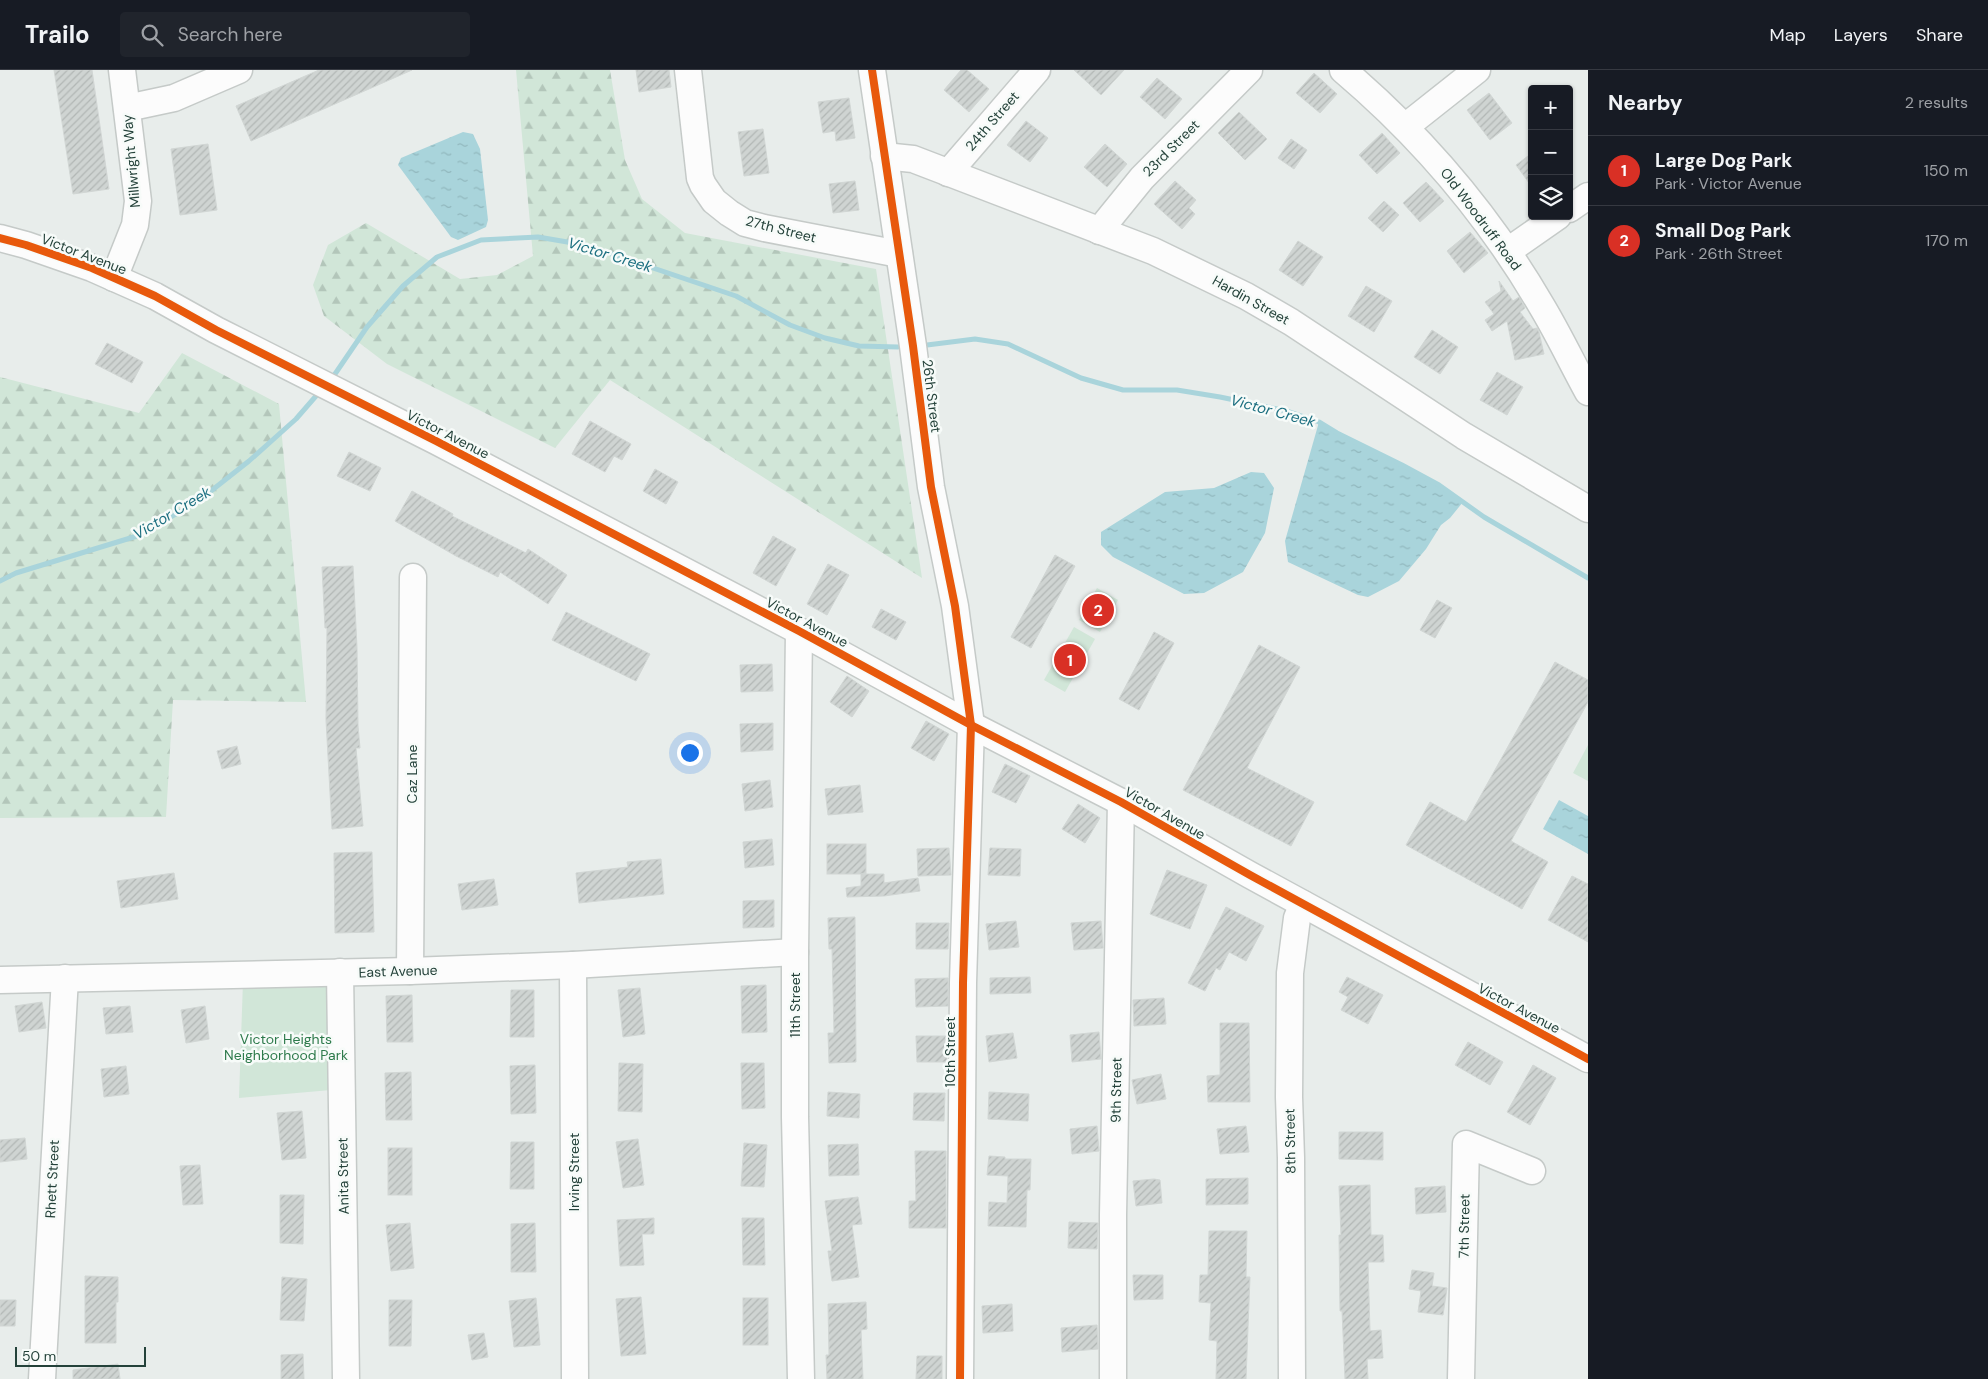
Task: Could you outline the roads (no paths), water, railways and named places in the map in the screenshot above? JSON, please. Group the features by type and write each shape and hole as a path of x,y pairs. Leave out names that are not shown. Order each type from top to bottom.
{"street":[{"name":"Millwright Way","path":"114,278 135,225 138,201 122,70"},
{"path":"127,108 174,98 239,70"},
{"name":"27th Street","path":"688,70 700,178 714,201 746,223 899,254"},
{"name":"26th Street","path":"872,70 931,487 955,606 971,725"},
{"name":"24th Street","path":"948,173 1037,70"},
{"name":"23rd Street","path":"1099,231 1142,178 1249,70"},
{"name":"Old Woodruff Road","path":"1343,70 1405,127 1471,201 1508,252 1542,305 1588,392"},
{"path":"1405,127 1477,70"},
{"name":"Hardin Street","path":"884,156 913,159 1169,258 1254,300 1299,327 1464,436 1588,509"},
{"path":"1573,206 1588,196"},
{"path":"1508,252 1552,220"},
{"name":"Victor Avenue","path":"0,238 88,266 155,296 225,334 436,441 799,631 971,725 1122,802 1303,904 1588,1059"},
{"name":"Caz Lane","path":"410,970 413,577"},
{"name":"11th Street","path":"799,631 795,952 801,1379"},
{"name":"10th Street","path":"960,1379 962,983 971,725"},
{"name":"9th Street","path":"1113,1379 1113,1205 1122,802"},
{"name":"8th Street","path":"1292,1379 1289,1079 1290,973 1297,918 1303,904"},
{"name":"East Avenue","path":"0,980 572,965 795,952"},
{"name":"Irving Street","path":"572,965 575,1379"},
{"name":"Anita Street","path":"340,972 346,1379"},
{"name":"Rhett Street","path":"42,1379 65,978"},
{"name":"7th Street","path":"1461,1379 1466,1144 1532,1171"}],"water":[{"path":"463,132 473,134 480,149 488,220 486,227 458,240 451,237 398,165 401,158"},
{"path":"1319,422 1401,464 1463,502 1450,518 1441,525 1426,549 1399,581 1368,597 1358,595 1288,562 1285,541"},
{"path":"1251,472 1264,473 1274,488 1265,533 1243,572 1204,593 1184,594 1113,557 1101,545 1101,532 1165,492 1214,488"},
{"path":"1559,800 1588,816 1588,854 1543,829"}],"waterway":[{"name":"Victor Creek","path":"335,374 367,327 403,286 437,257 481,240 538,237 585,245 736,296 790,325 825,338 859,346 898,347"},
{"name":"Victor Creek","path":"927,345 975,339 1008,344 1081,378 1123,390 1177,390 1220,397 1287,411 1319,422 1439,485 1484,517 1588,578"},
{"name":"Victor Creek","path":"0,581 16,573 137,536 197,502 249,461 296,419 316,396"}],"place":[{"name":"Small Dog Park","path":"1098,610"},
{"name":"Large Dog Park","path":"1070,660"}],"park label":[{"name":"Victor Heights Neighborhood Park","path":"286,1048"}]}
